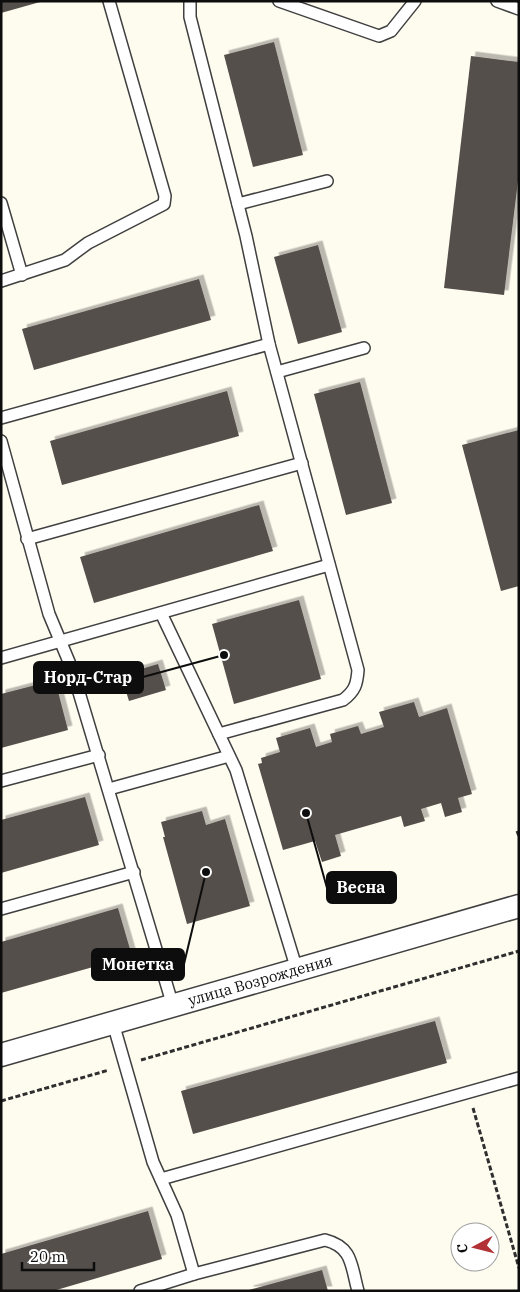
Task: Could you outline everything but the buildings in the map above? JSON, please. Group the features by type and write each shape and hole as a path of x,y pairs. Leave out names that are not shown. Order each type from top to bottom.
{"street":[{"name":"улица Возрождения","path":"1,1055 519,906"}],"lane":[{"path":"1,281 66,260 88,243 164,204 165,196 109,1"},
{"path":"190,1 190,17 238,204 269,344 358,670 357,684 352,694 344,700 219,734"},
{"path":"279,1 379,36 391,31 415,1"},
{"path":"497,1 519,9"},
{"path":"238,204 327,181"},
{"path":"1,203 22,274"},
{"path":"1,418 269,344"},
{"path":"277,372 364,348"},
{"path":"1,442 49,614 72,669 173,1006"},
{"path":"27,539 302,462"},
{"path":"1,658 329,565"},
{"path":"161,613 236,770 297,970"},
{"path":"1,781 99,755"},
{"path":"109,789 229,756"},
{"path":"1,909 134,872"},
{"path":"114,1023 153,1162 177,1215 194,1274"},
{"path":"161,1179 519,1078"},
{"path":"140,1291 194,1274 325,1240 337,1243 347,1251 358,1291"}],"path":[{"path":"517,831 519,836"},
{"path":"1,1101 519,951"},
{"path":"468,1092 519,1268"}],"place":[{"name":"Норд-Стар","path":"224,655"},
{"name":"Весна","path":"306,813"},
{"name":"Монетка","path":"206,872"}]}
